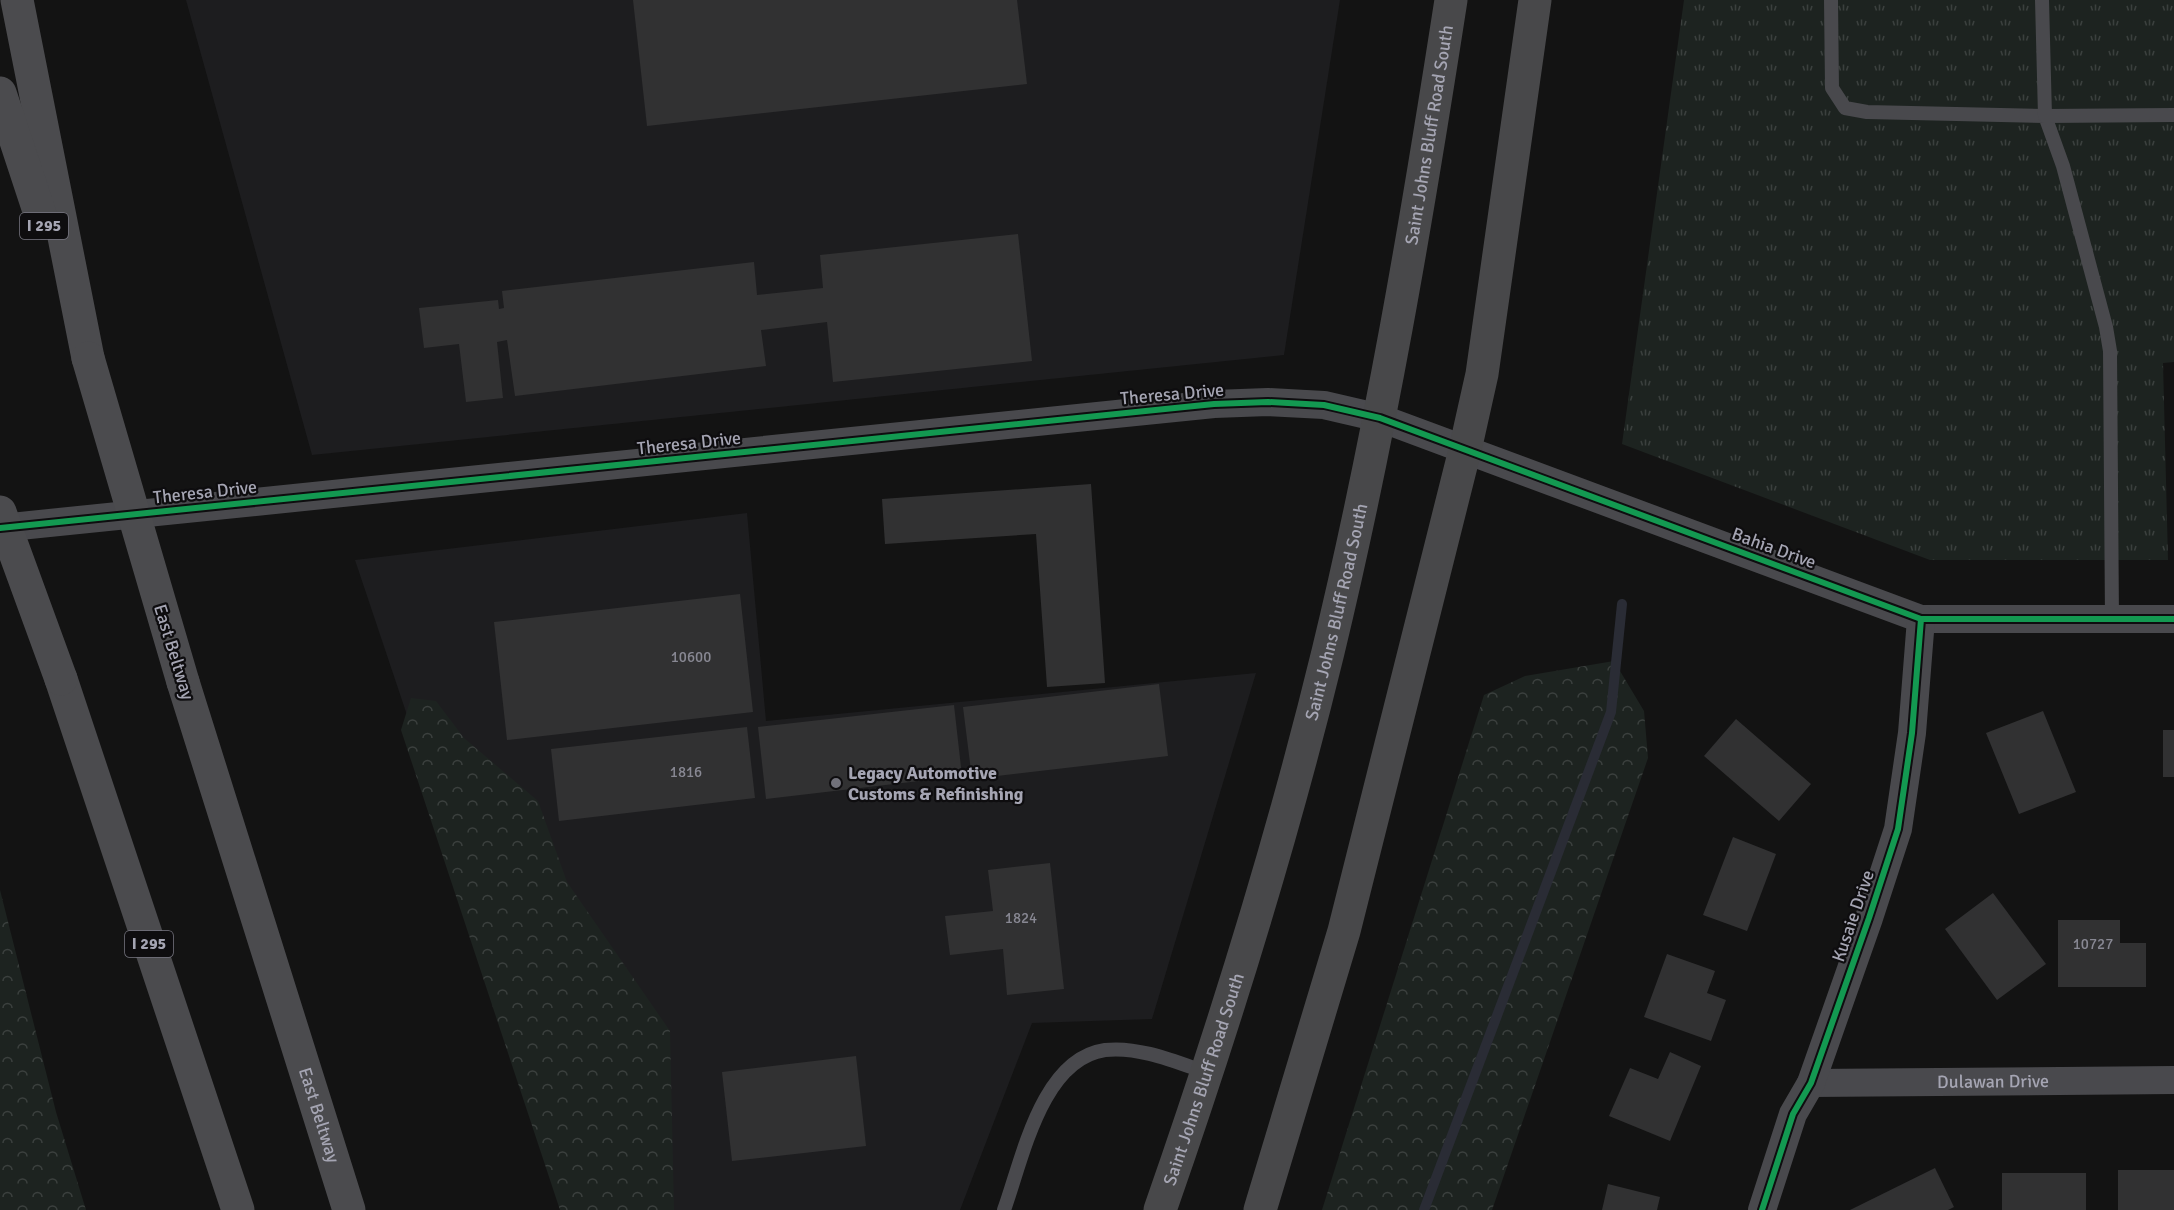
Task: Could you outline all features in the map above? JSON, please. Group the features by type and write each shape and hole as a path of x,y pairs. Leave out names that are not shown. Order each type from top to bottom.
{"highway":[{"path":"16,0 88,358"},
{"name":"East Beltway","path":"0,93 88,358 183,682 350,1210"},
{"name":"I 295","path":"0,512 60,679 238,1210"}],"main road":[{"name":"Saint Johns Bluff Road South","path":"1160,1210 1208,1073 1299,763 1328,652 1380,418 1411,255 1451,0"},
{"path":"1260,1210 1344,932 1466,450 1482,374 1534,0"}],"street":[{"name":"Theresa Drive","path":"0,528 1214,404 1268,402 1324,405 1380,418"},
{"name":"Bahia Drive","path":"1380,418 1921,619 2174,619"},
{"name":"Kusaie Drive","path":"1762,1210 1793,1114 1811,1083 1898,829 1912,733 1921,619"},
{"name":"Dulawan Drive","path":"1811,1083 2174,1080"}],"lane":[{"path":"1831,0 1832,88 1845,108 1867,112 2045,116 2174,115"},
{"path":"2042,0 2045,116 2063,166 2106,327 2110,351 2112,620"},
{"path":"1004,1210 1038,1112 1060,1078 1088,1055 1104,1050 1128,1050 1208,1073"}],"shaded area":[{"path":"186,0 1340,0 1284,355 312,455"},
{"path":"747,513 766,721 1256,673 1152,1019 1032,1023 960,1210 573,1210 355,560"}],"green space":[{"path":"1684,0 2174,0 2174,362 2163,363 2168,560 1930,560 1622,444"},
{"path":"1614,661 1644,711 1648,758 1492,1210 1322,1210 1484,695 1525,676"},
{"path":"411,698 436,701 464,738 538,801 567,882 670,1031 674,1210 560,1210 401,730"},
{"path":"0,890 56,1112 86,1210 0,1210"}],"building":[{"path":"633,0 1017,0 1027,84 647,126"},
{"path":"1018,234 1032,361 833,382 827,322 761,330 766,366 515,396 507,340 497,342 503,398 466,402 459,344 424,348 419,308 498,300 499,309 504,308 502,291 754,262 757,295 823,288 820,255"},
{"path":"1091,484 1105,683 1047,687 1036,534 885,544 882,499"},
{"path":"740,594 753,712 507,740 494,622"},
{"path":"1159,684 1168,756 972,779 963,707"},
{"path":"954,705 962,776 766,799 758,727"},
{"path":"2043,711 2076,792 2019,814 1986,733"},
{"path":"1736,719 1811,784 1779,821 1704,756"},
{"path":"747,727 755,798 559,821 551,749"},
{"path":"2163,730 2174,730 2174,777 2163,777"},
{"path":"1733,837 1776,854 1747,931 1703,915"},
{"path":"1050,863 1064,989 1007,995 1003,949 950,955 945,916 993,911 988,870"},
{"path":"1993,893 2046,964 1997,1000 1945,929"},
{"path":"2058,920 2120,920 2120,943 2146,943 2146,987 2058,987"},
{"path":"1667,954 1715,971 1707,993 1726,1000 1711,1041 1644,1017"},
{"path":"1670,1052 1701,1066 1670,1141 1609,1116 1630,1068 1658,1079"},
{"path":"856,1056 866,1146 732,1161 722,1072"},
{"path":"1935,1168 1954,1207 1948,1210 1850,1210"},
{"path":"2118,1170 2174,1170 2174,1210 2118,1210"},
{"path":"2002,1173 2086,1173 2086,1210 2002,1210"},
{"path":"1608,1184 1660,1197 1657,1210 1602,1210"}],"waterway":[{"path":"1424,1210 1611,712 1622,604"}],"cycle path":[{"path":"0,528 1214,404 1268,402 1324,405 1380,418 1921,619 2174,619"},
{"path":"1762,1210 1793,1114 1811,1083 1898,829 1912,733 1921,619"}],"place":[{"name":"Legacy Automotive Customs & Refinishing","path":"836,783"}]}
